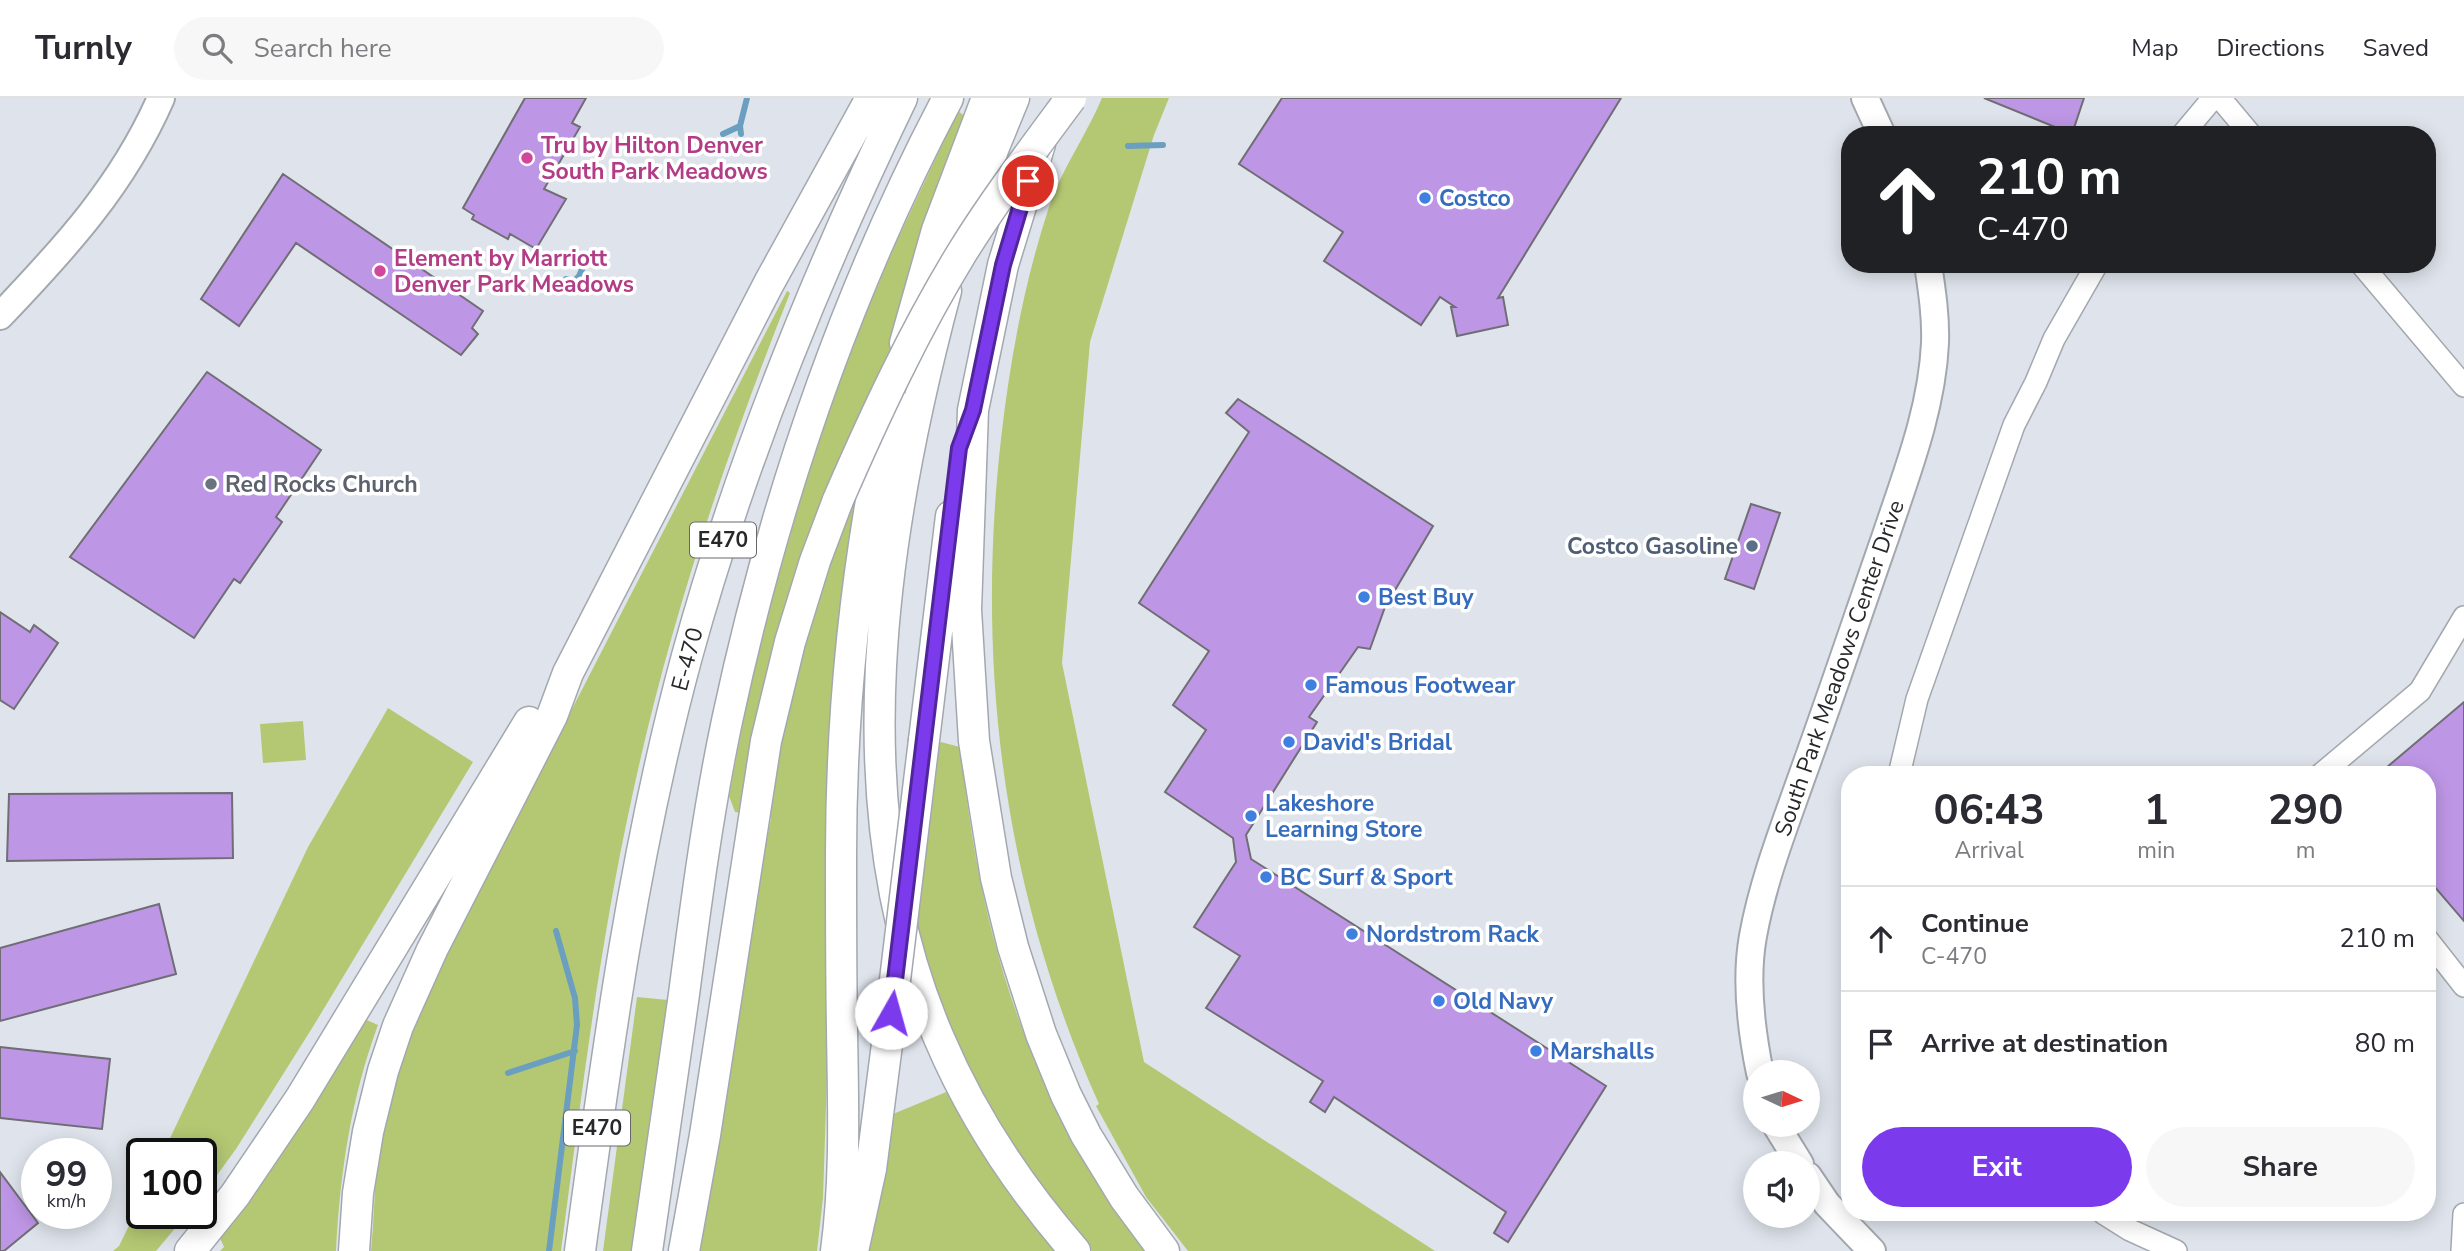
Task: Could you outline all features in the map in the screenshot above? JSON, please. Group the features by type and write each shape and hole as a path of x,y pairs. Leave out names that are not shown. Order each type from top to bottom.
{"highway":[{"path":"354,1251 358,1193 377,1091 398,1026 432,950 552,716 568,673 763,295 871,98"},
{"name":"E-470","path":"580,1251 622,959 656,785 687,656 774,389 840,230 902,98"},
{"path":"647,1251 712,802 759,587 787,490 838,342 898,199 948,98"},
{"path":"836,1251 844,1159 841,864 844,751 851,648 863,549 892,393 923,276 946,204 987,98"},
{"path":"1014,98 986,171 947,289 912,430 886,615 881,696 881,771 884,821 893,882 918,980 938,1036 989,1135 1040,1210 1075,1251"},
{"path":"853,1251 873,1162 959,448 973,410 1003,265 1057,98"},
{"path":"684,1251 707,1122 758,783 779,683 811,573 838,500 901,363 962,253 1071,98"},
{"path":"973,410 973,463 966,563 968,657 977,766 996,878 1033,1013 1058,1077 1096,1152 1135,1213 1164,1251"},
{"path":"190,1251 235,1195 284,1124 539,704 568,673"}],"main road":[{"path":"0,316 81,229 107,195 148,127 161,98"},
{"path":"1865,98 1878,126"},
{"name":"South Park Meadows Center Drive","path":"1757,1060 1752,1038 1750,972 1753,938 1768,871 1839,673 1906,477 1925,412 1935,343 1935,314 1929,273"},
{"path":"1820,1194 1841,1219"},
{"path":"1843,1221 1872,1251"}],"street":[{"path":"2190,126 2213,98"},
{"path":"2220,98 2243,126"},
{"path":"1901,766 1917,699 2014,425 2054,339 2092,273"},
{"path":"2370,273 2456,359 2464,386"},
{"path":"2331,766 2420,691 2464,617"},
{"path":"2436,950 2464,986"},
{"path":"2462,1251 2464,1214"},
{"path":"2116,1221 2176,1251"}],"green space":[{"path":"1102,98 1169,98 1154,135 1090,342 1062,663 1144,1062 1435,1251 1188,1251 1146,1197 1096,1106 1099,1104 1066,1024 1040,943 1019,861 1005,778 996,694 992,610 994,525 1009,380 1032,264 1054,193"},
{"path":"958,111 966,117 741,813 735,812 729,796 748,697 770,605 815,450 858,332 894,247"},
{"path":"787,291 790,293 700,542 647,732 620,853 600,966 561,1251 371,1251 380,1142 390,1098 428,989"},
{"path":"863,472 830,984 823,1198 817,1251 697,1251 736,1034 758,864 762,864 771,818 765,816 786,710 825,573"},
{"path":"388,708 473,762 314,1025 217,1175 217,1138 170,1138 308,847"},
{"path":"303,721 306,760 263,763 260,724"},
{"path":"913,736 939,745 941,742 960,747 971,830 984,898 1020,1022 1053,1101 1092,1175 1144,1251 1092,1251 1059,1212 996,1124 954,1038 926,960 916,922 897,807 904,806"},
{"path":"637,997 668,1000 633,1251 603,1251"},
{"path":"362,1018 378,1025 348,1136 336,1251 220,1251 224,1247 218,1234"},
{"path":"951,1090 1062,1251 868,1251 893,1114"},
{"path":"127,1229 175,1229 156,1251 113,1251 119,1246"}],"building":[{"name":"Tru by Hilton Denver South Park Meadows","path":"525,98 586,98 572,123 580,127 544,189 566,199 536,249 510,234 508,239 472,219 474,215 463,208"},
{"name":"Costco","path":"1282,98 1621,98 1498,298 1503,297 1508,325 1457,336 1451,307 1455,307 1440,297 1421,325 1324,261 1343,232 1239,164"},
{"path":"1984,98 2084,98 2075,126 2052,126"},
{"name":"Element by Marriott Denver Park Meadows","path":"283,174 483,311 472,328 478,334 461,355 296,243 239,326 201,299"},
{"name":"Red Rocks Church","path":"207,372 321,450 276,517 282,522 240,583 234,579 194,638 70,557"},
{"path":"1238,399 1433,526 1385,607 1370,649 1358,647 1309,717 1317,722 1246,835 1251,859 1606,1086 1508,1242 1494,1233 1506,1212 1334,1097 1325,1112 1310,1102 1323,1081 1206,1008 1240,956 1194,927 1236,862 1233,838 1165,792 1206,730 1173,705 1209,651 1139,603 1249,432 1226,413"},
{"path":"1751,504 1780,513 1754,589 1725,579"},
{"path":"0,612 30,632 34,625 58,643 14,709 0,700"},
{"path":"2464,702 2464,921 2436,888 2436,766 2388,766"},
{"path":"232,793 233,858 7,861 9,794"},
{"path":"159,904 176,974 0,1021 0,948"},
{"path":"0,1047 110,1059 102,1129 0,1118"},
{"path":"0,1172 21,1200 21,1229 31,1229 4,1251 0,1251"}],"waterway":[{"path":"741,134 740,126 747,98"},
{"path":"723,134 740,126"},
{"path":"1128,146 1163,145"},
{"path":"566,279 574,281 579,276 589,254"},
{"path":"549,1251 577,1025 575,998 556,931"},
{"path":"508,1073 575,1051"}],"place":[{"name":"Tru by Hilton Denver South Park Meadows","path":"527,158"},
{"name":"Costco","path":"1425,198"},
{"name":"Element by Marriott Denver Park Meadows","path":"380,271"},
{"name":"Red Rocks Church","path":"211,484"},
{"name":"Costco Gasoline","path":"1752,546"},
{"name":"Best Buy","path":"1364,597"},
{"name":"Famous Footwear","path":"1311,685"},
{"name":"David's Bridal","path":"1289,742"},
{"name":"Lakeshore Learning Store","path":"1251,816"},
{"name":"BC Surf & Sport","path":"1266,877"},
{"name":"Nordstrom Rack","path":"1352,934"},
{"name":"Old Navy","path":"1439,1001"},
{"name":"Marshalls","path":"1536,1051"}],"route":[{"path":"891,1013 959,448 973,410 1003,265 1028,181"}]}
